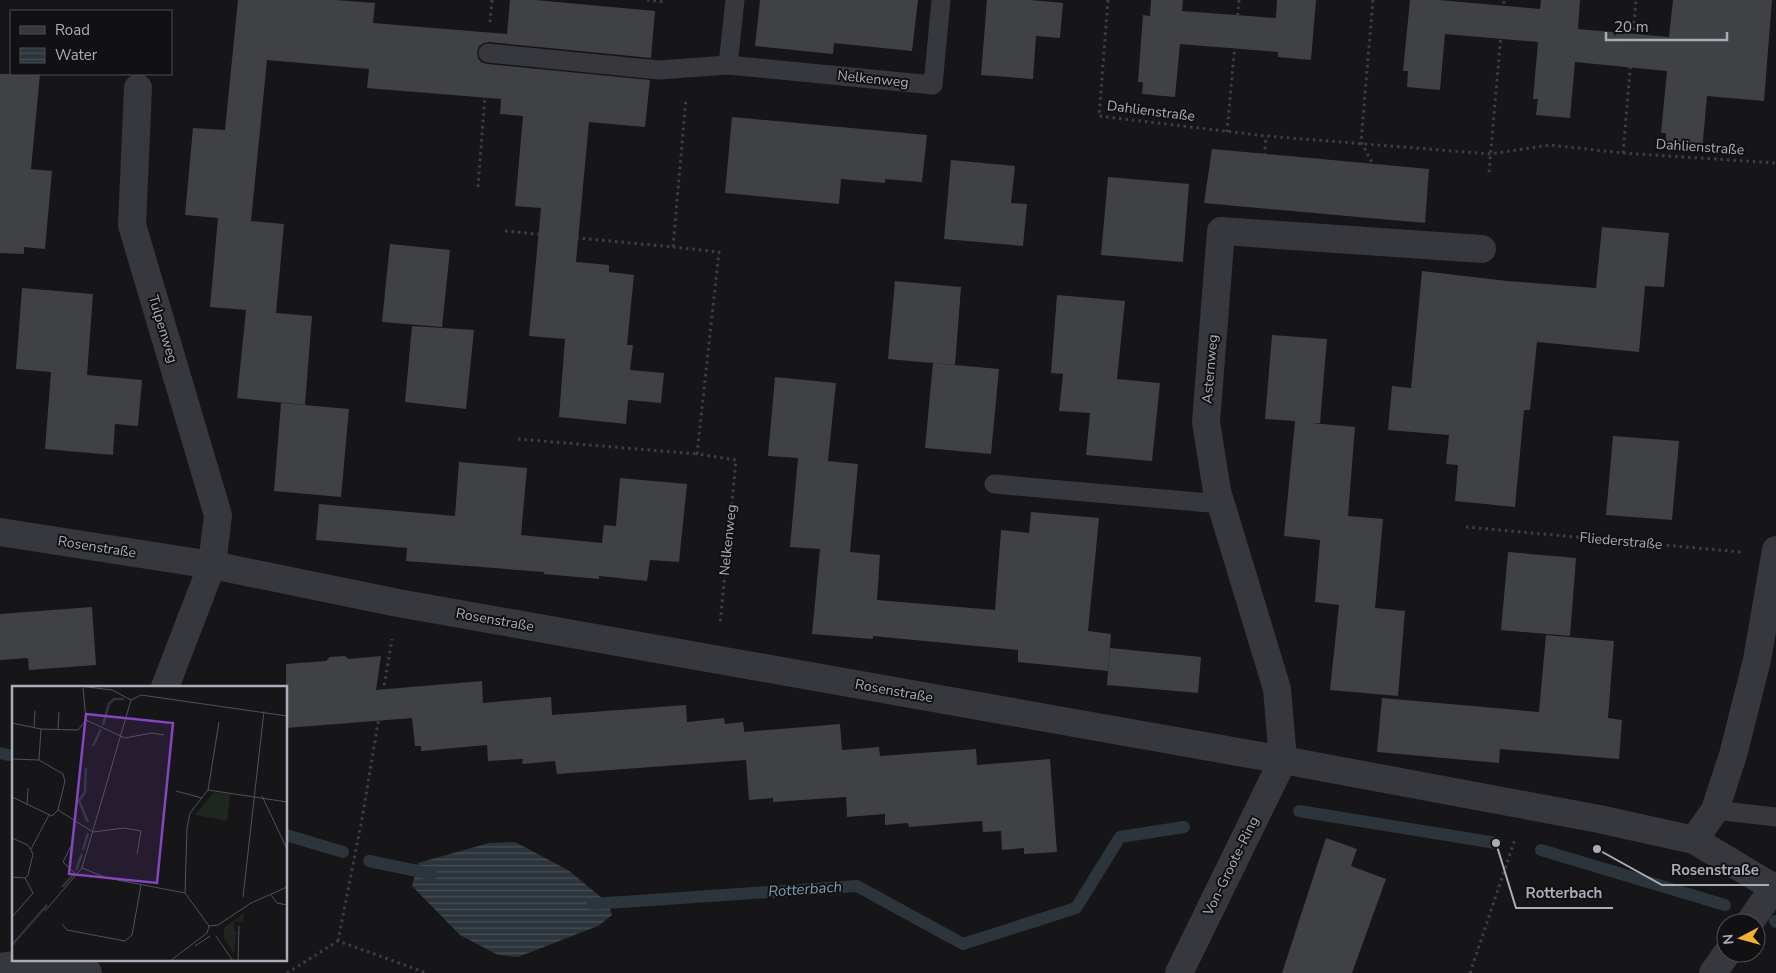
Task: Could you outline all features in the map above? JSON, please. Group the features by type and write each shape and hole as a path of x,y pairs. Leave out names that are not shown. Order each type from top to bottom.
{"street":[{"name":"Tulpenweg","path":"138,88 132,225 218,515 212,565 165,686"},
{"name":"Asternweg","path":"1284,760 1277,689 1217,491 1206,422 1221,231 1482,249"},
{"name":"Rosenstraße","path":"0,532 212,565 398,603 1284,760 1524,805 1694,840 1775,888 1756,913"},
{"path":"1694,840 1715,810 1733,755 1757,660 1776,550"},
{"name":"Von-Groote-Ring","path":"1179,973 1284,760"},
{"path":"0,966 50,960"},
{"path":"65,960 88,973"}],"lane":[{"path":"728,65 734,0"},
{"name":"Nelkenweg","path":"488,53 659,70 728,65 933,85 941,0"},
{"path":"994,484 1221,504"},
{"path":"1715,810 1776,817"}],"path":[{"path":"478,186 492,0"},
{"path":"647,0 664,2"},
{"name":"Dahlienstraße","path":"1108,0 1099,116 1266,136 1361,142 1490,154 1550,145 1623,153 1776,163"},
{"path":"1227,132 1239,0"},
{"path":"1373,0 1361,142 1376,170"},
{"path":"1489,172 1504,0"},
{"path":"1623,153 1636,0"},
{"path":"673,247 689,68"},
{"path":"1264,162 1266,136"},
{"path":"505,231 719,252 697,454"},
{"name":"Nelkenweg","path":"518,439 697,454 736,460 716,659"},
{"name":"Fliederstraße","path":"1466,527 1776,555"},
{"path":"287,973 338,940 364,809 398,603"},
{"path":"1470,973 1515,842 1524,805"},
{"path":"338,940 427,973"}],"water":[{"path":"515,842 568,870 608,903 612,915 598,926 518,957 498,955 460,935 412,886 418,863 489,843"}],"building":[{"path":"238,0 336,0 375,3 373,23 507,34 510,0 535,0 655,11 651,58 489,42 479,46 477,52 481,62 487,64 650,80 645,127 589,122 576,262 609,265 609,272 634,275 627,345 633,345 630,370 664,373 661,403 628,400 626,424 559,417 565,339 529,336 541,208 515,206 523,116 500,114 501,99 367,88 369,69 267,60 251,221 284,224 276,313 312,316 305,405 237,398 246,310 210,307 218,218 185,215 193,128 225,130"},
{"path":"760,0 918,0 912,51 834,43 833,54 755,46"},
{"path":"987,0 1030,0 1063,3 1060,38 1036,36 1033,79 981,75"},
{"path":"1151,0 1183,0 1182,11 1276,18 1277,0 1316,0 1311,60 1278,57 1278,52 1180,44 1175,97 1142,94 1143,82 1138,82 1143,15 1150,16"},
{"path":"1410,0 1439,0 1540,9 1541,0 1580,0 1578,29 1669,37 1673,0 1772,0 1764,101 1707,96 1702,152 1665,148 1666,133 1661,133 1667,71 1575,62 1570,118 1536,115 1538,99 1533,99 1538,42 1445,34 1440,90 1407,87 1408,71 1403,71"},
{"path":"0,74 40,75 31,169 52,171 45,249 24,247 24,254 0,253"},
{"path":"732,117 927,135 922,182 885,179 885,183 841,179 839,204 725,193"},
{"path":"1212,149 1429,169 1425,223 1204,203"},
{"path":"951,160 1015,166 1011,203 1027,204 1023,246 944,239"},
{"path":"1108,177 1189,184 1183,262 1101,255"},
{"path":"1602,227 1669,233 1664,287 1645,286 1639,352 1537,342 1530,410 1524,410 1515,507 1455,501 1458,465 1446,464 1449,435 1388,430 1392,386 1411,388 1422,271 1507,281 1596,288"},
{"path":"390,244 450,250 442,327 382,322"},
{"path":"895,281 961,287 955,365 888,359"},
{"path":"22,288 93,294 87,375 142,380 138,426 115,424 113,455 45,449 51,372 16,369"},
{"path":"1057,295 1125,301 1117,379 1160,383 1152,461 1086,455 1090,413 1059,411 1063,374 1051,373"},
{"path":"412,326 474,330 466,409 405,402"},
{"path":"1272,335 1327,339 1320,423 1312,423 1355,427 1348,516 1383,519 1375,608 1405,611 1398,696 1330,690 1339,605 1315,602 1320,540 1284,536 1295,421 1265,419"},
{"path":"933,363 999,369 991,454 925,448"},
{"path":"775,377 836,383 828,461 858,464 850,552 880,555 877,600 995,610 1001,530 1029,533 1031,512 1099,518 1088,631 1111,634 1108,671 1018,662 1018,650 873,636 873,639 812,634 820,549 790,547 798,458 768,456"},
{"path":"281,403 349,409 341,497 274,491"},
{"path":"1613,436 1679,441 1672,520 1606,515"},
{"path":"459,462 527,468 521,535 602,543 604,525 616,526 620,478 687,484 679,562 650,560 647,581 599,576 599,579 544,574 544,572 406,561 407,548 316,540 319,504 455,516"},
{"path":"1508,552 1576,558 1570,636 1501,630"},
{"path":"92,607 96,665 29,670 28,658 0,660 0,614"},
{"path":"1546,635 1614,641 1608,718 1622,720 1619,759 1500,749 1499,763 1377,752 1382,698 1539,712"},
{"path":"1110,648 1201,657 1198,693 1107,685"},
{"path":"345,656 349,659 381,656 376,690 482,681 483,703 551,697 552,715 686,705 687,722 724,718 725,724 743,722 744,732 840,724 842,750 879,747 880,756 976,749 977,765 1050,759 1057,852 1024,854 1024,848 1002,850 1001,831 983,832 982,821 909,827 908,823 885,825 885,814 847,817 846,797 773,802 773,798 749,800 746,760 557,774 555,761 522,764 523,759 488,761 487,745 421,751 421,746 415,746 412,718 288,728 286,664 326,661 330,657"},
{"path":"1326,838 1357,849 1351,866 1386,879 1352,973 1282,973"}],"waterway":[{"name":"Rotterbach","path":"0,753 12,756"},
{"name":"Rotterbach","path":"1299,811 1496,843"},
{"name":"Rotterbach","path":"593,904 857,886 963,944 1076,908 1120,837 1184,827"},
{"name":"Rotterbach","path":"288,836 343,852"},
{"name":"Rotterbach","path":"1541,850 1725,905"},
{"name":"Rotterbach","path":"369,861 432,874"}],"place":[{"name":"Rotterbach","path":"1496,843"},
{"name":"Rosenstraße","path":"1597,849"}]}
